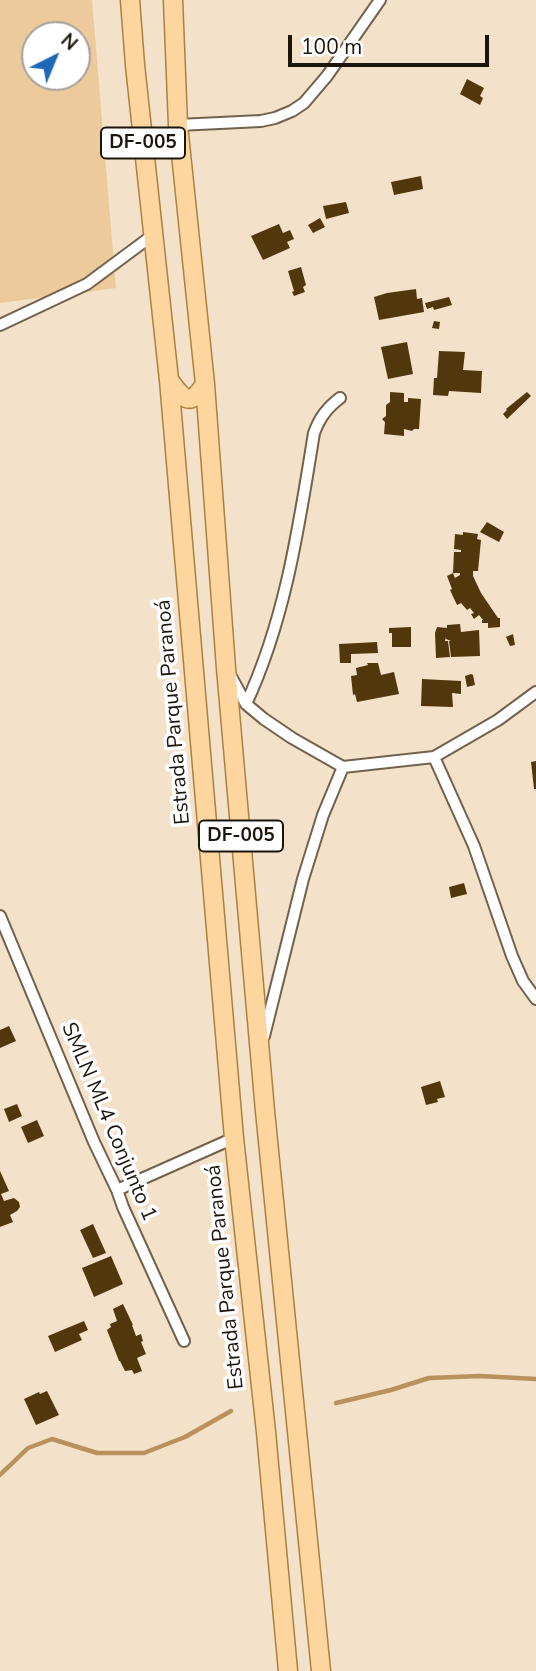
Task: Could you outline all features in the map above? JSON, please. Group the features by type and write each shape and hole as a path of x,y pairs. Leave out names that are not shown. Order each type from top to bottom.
{"main road":[{"name":"Estrada Parque Paranoá","path":"130,0 169,380 234,1139 266,1432 288,1671"},
{"name":"DF-005","path":"173,0 178,125 205,384 226,668 267,1125 321,1671"},
{"path":"169,380 182,397 189,399 195,397 205,384"}],"street":[{"path":"178,125 261,121 292,111 304,103 327,76 380,0"},
{"path":"0,325 87,284 153,235"},
{"path":"246,704 260,674 276,626 296,540 314,433 319,419 340,398"},
{"path":"226,668 246,704 292,738 343,767 435,757 498,720 536,692"},
{"path":"435,757 474,846 512,956 523,981 536,999"},
{"path":"261,1048 303,879 323,815 343,767"},
{"name":"SMLN ML4 Conjunto 1","path":"0,916 94,1142 184,1341"},
{"path":"117,1190 234,1139"}],"shaded area":[{"path":"0,0 92,0 116,288 0,303"}],"building":[{"path":"467,79 484,88 480,105 460,94"},
{"path":"421,176 423,189 394,195 391,182"},
{"path":"346,202 349,213 326,219 323,206"},
{"path":"320,218 325,227 313,233 308,225"},
{"path":"279,224 283,233 290,230 294,239 287,242 290,248 263,260 251,236"},
{"path":"301,267 305,292 294,296 288,271"},
{"path":"416,289 417,299 422,298 424,312 379,320 374,297"},
{"path":"449,297 452,305 427,309 425,303"},
{"path":"434,321 440,322 439,329 432,328"},
{"path":"407,342 413,374 388,379 381,347"},
{"path":"439,351 465,352 463,370 482,371 481,393 449,391 448,396 433,395"},
{"path":"390,392 404,393 404,402 408,402 408,398 421,399 419,429 404,429 404,436 384,434 385,422 382,419 386,416"},
{"path":"527,392 531,396 507,419 503,414 506,409"},
{"path":"487,522 504,532 499,542 480,532"},
{"path":"455,534 478,534 477,539 481,540 478,571 473,571 473,576 481,593 500,618 500,627 488,628 488,623 482,623 479,615 474,619 470,608 467,610 461,603 457,605 447,576 453,573 454,552 461,552 454,549"},
{"path":"460,624 461,632 479,630 480,656 451,657 451,641 446,637 445,641 448,641 450,657 436,658 437,627 447,628 447,625"},
{"path":"411,627 411,647 392,647 392,633 389,633 389,628"},
{"path":"513,634 515,645 510,646 506,637"},
{"path":"377,642 378,653 351,654 351,663 340,663 339,644"},
{"path":"367,663 378,663 381,675 394,672 399,694 357,702 355,694 353,695 351,676 357,675 356,668 368,665"},
{"path":"471,674 475,685 467,687 465,676"},
{"path":"422,679 461,681 461,694 452,693 453,707 421,706"},
{"path":"536,761 536,789 534,789 531,762"},
{"path":"464,883 467,894 451,898 449,887"},
{"path":"9,1026 16,1041 0,1048 0,1030"},
{"path":"440,1081 445,1097 426,1105 421,1087"},
{"path":"17,1104 22,1116 9,1122 4,1109"},
{"path":"37,1120 44,1136 28,1143 21,1127"},
{"path":"0,1171 9,1191 1,1194 4,1201 14,1198 20,1207 10,1215 13,1222 0,1227"},
{"path":"93,1224 106,1253 93,1258 80,1230"},
{"path":"111,1256 123,1284 94,1297 82,1268"},
{"path":"123,1304 136,1336 141,1334 146,1354 137,1358 142,1371 134,1374 132,1370 125,1371 107,1330 111,1327 110,1324 117,1321 113,1309"},
{"path":"84,1321 88,1330 79,1334 82,1340 55,1352 48,1336"},
{"path":"47,1391 59,1415 36,1425 24,1399"}],"waterway":[{"path":"336,1403 429,1378 480,1376 536,1379"},
{"path":"0,1475 28,1448 52,1439 97,1453 144,1453 185,1437 231,1411"}]}
